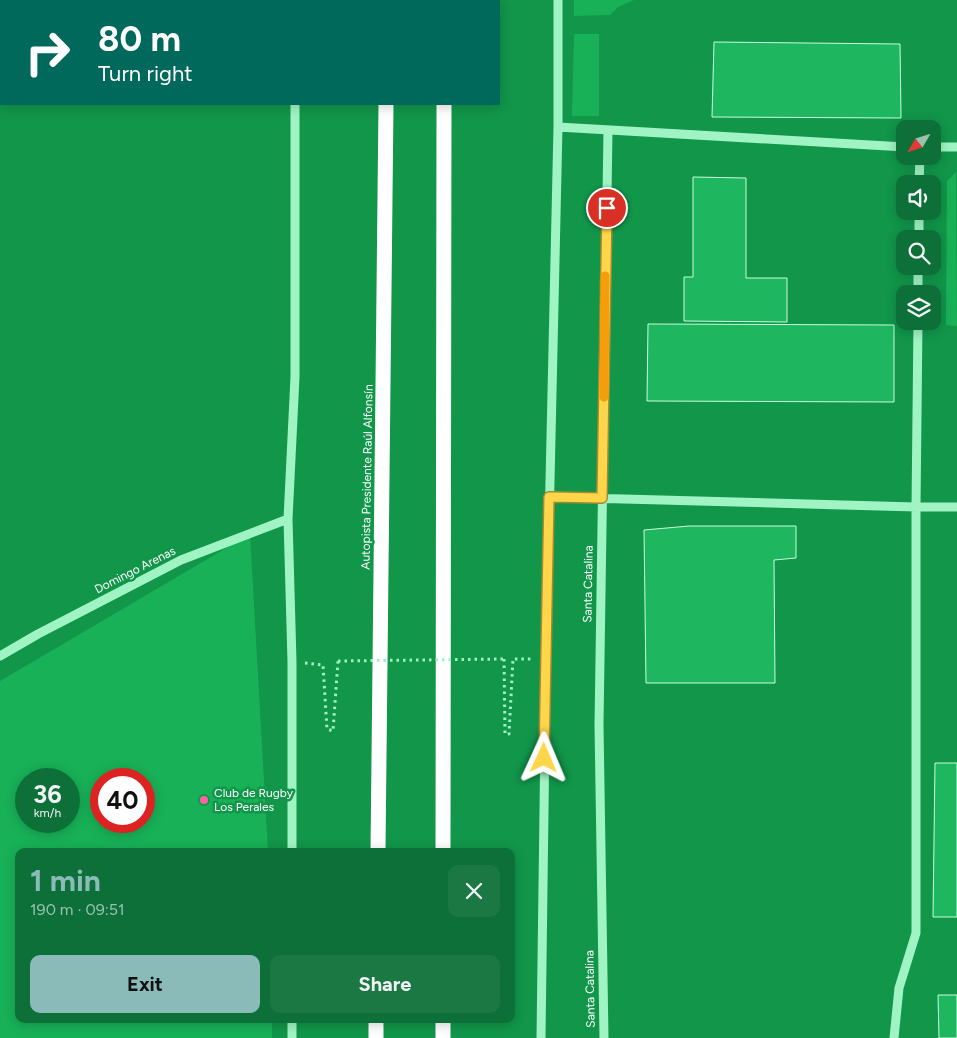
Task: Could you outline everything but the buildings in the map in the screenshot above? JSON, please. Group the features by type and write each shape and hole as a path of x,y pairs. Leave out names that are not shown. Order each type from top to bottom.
{"highway":[{"name":"Autopista Presidente Raúl Alfonsín","path":"378,848 386,105"},
{"path":"444,108 444,848"},
{"path":"376,1023 376,1038"},
{"path":"443,1023 443,1038"}],"street":[{"path":"541,1038 549,497 558,127 558,0"},
{"path":"292,848 292,662 288,520 295,378 295,105"},
{"path":"558,127 896,146"},
{"name":"Santa Catalina","path":"604,1038 599,725 608,130"},
{"path":"941,147 957,147"},
{"path":"894,1038 900,988 916,933 918,330"},
{"path":"549,497 957,507"},
{"name":"Domingo Arenas","path":"0,656 38,634 181,560 288,520"},
{"path":"292,1023 292,1038"}],"path":[{"path":"292,662 323,664 327,729 333,731 338,662 504,659 505,734 509,734 513,658 546,659"}],"green space":[{"path":"574,0 634,0 618,7 610,15 574,16"},
{"path":"574,34 599,34 599,116 572,116"},
{"path":"956,172 957,326 946,325 947,181"},
{"name":"Club de Rugby Los Perales","path":"250,534 268,848 15,848 15,1023 272,1023 272,1038 0,1038 0,681"}],"slow traffic":[{"path":"604,397 605,276"}],"place":[{"name":"Club de Rugby Los Perales","path":"204,800"}],"route":[{"path":"544,758 549,497 602,498 607,208"}]}
